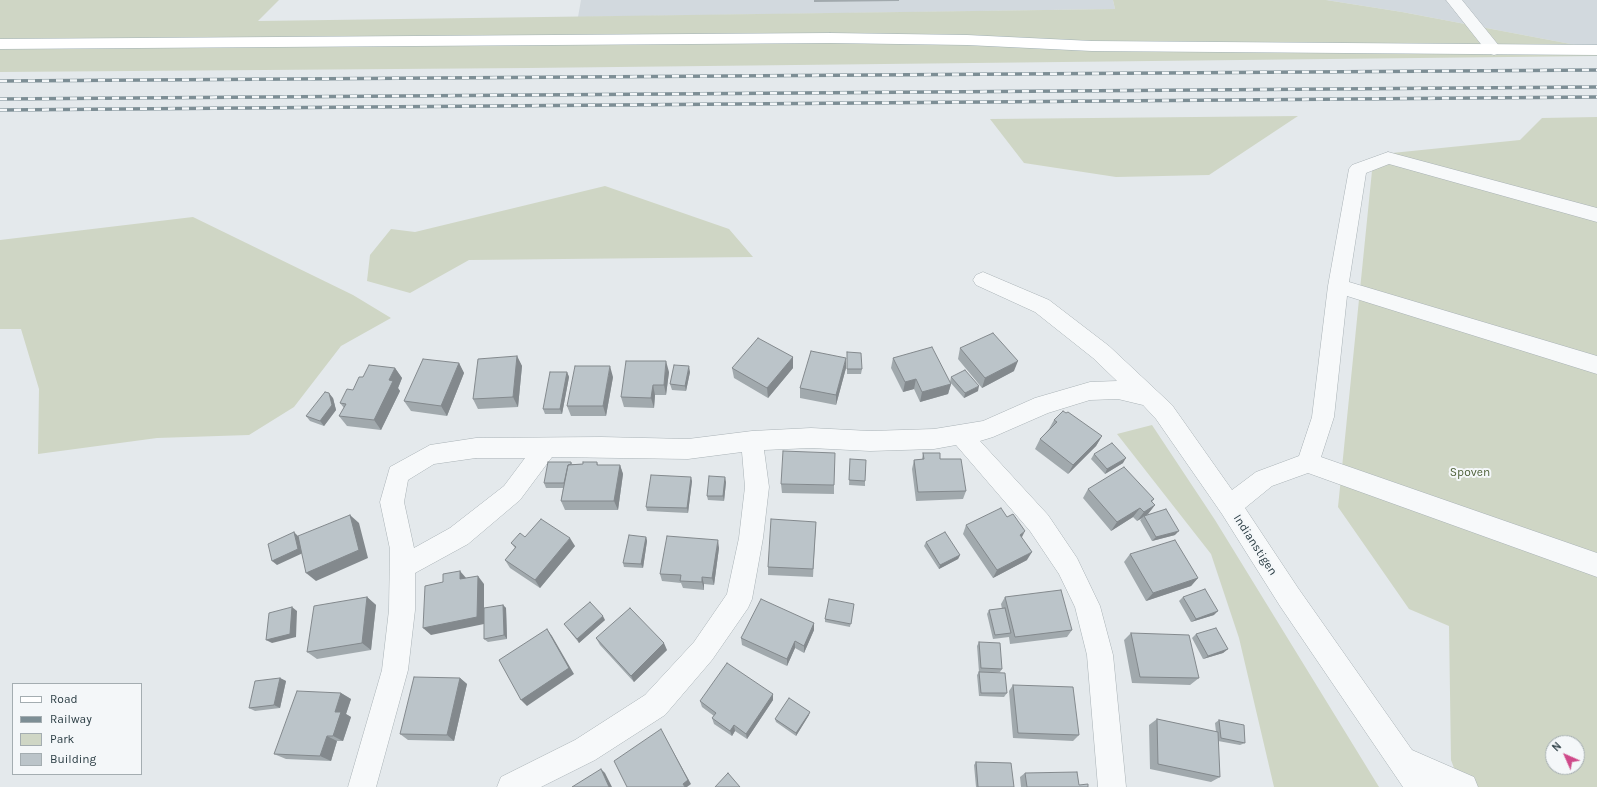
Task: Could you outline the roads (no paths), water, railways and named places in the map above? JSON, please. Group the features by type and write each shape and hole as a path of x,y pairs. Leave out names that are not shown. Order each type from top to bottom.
{"main road":[{"path":"0,44 830,38 967,40 1092,46 1597,50"}],"street":[{"path":"1454,0 1494,50"},
{"path":"1597,214 1388,158 1358,169 1338,286 1323,417 1308,463 1597,565"},
{"path":"983,280 1042,306 1101,352 1164,412 1230,506"},
{"path":"1338,286 1597,365"},
{"path":"362,787 395,670 402,610 402,550 392,502 398,474 430,455 476,448 546,447 688,449 752,441 811,438 870,442 934,439 985,430 1043,405 1090,391 1118,390 1149,398"},
{"path":"960,434 1038,523 1068,566 1087,606 1100,655 1112,787"},
{"path":"511,787 585,750 655,704 703,651 739,599 751,538 756,487 752,441"},
{"path":"402,567 459,536 512,493 546,447"},
{"name":"Indianstigen","path":"1308,463 1264,479 1230,506 1289,597 1420,787"},
{"path":"1403,761 1464,787"}],"railway":[{"path":"0,81 1597,70"},
{"path":"0,99 1597,87"},
{"path":"0,110 1597,97"}],"park label":[{"name":"Spoven","path":"1470,473"}]}
